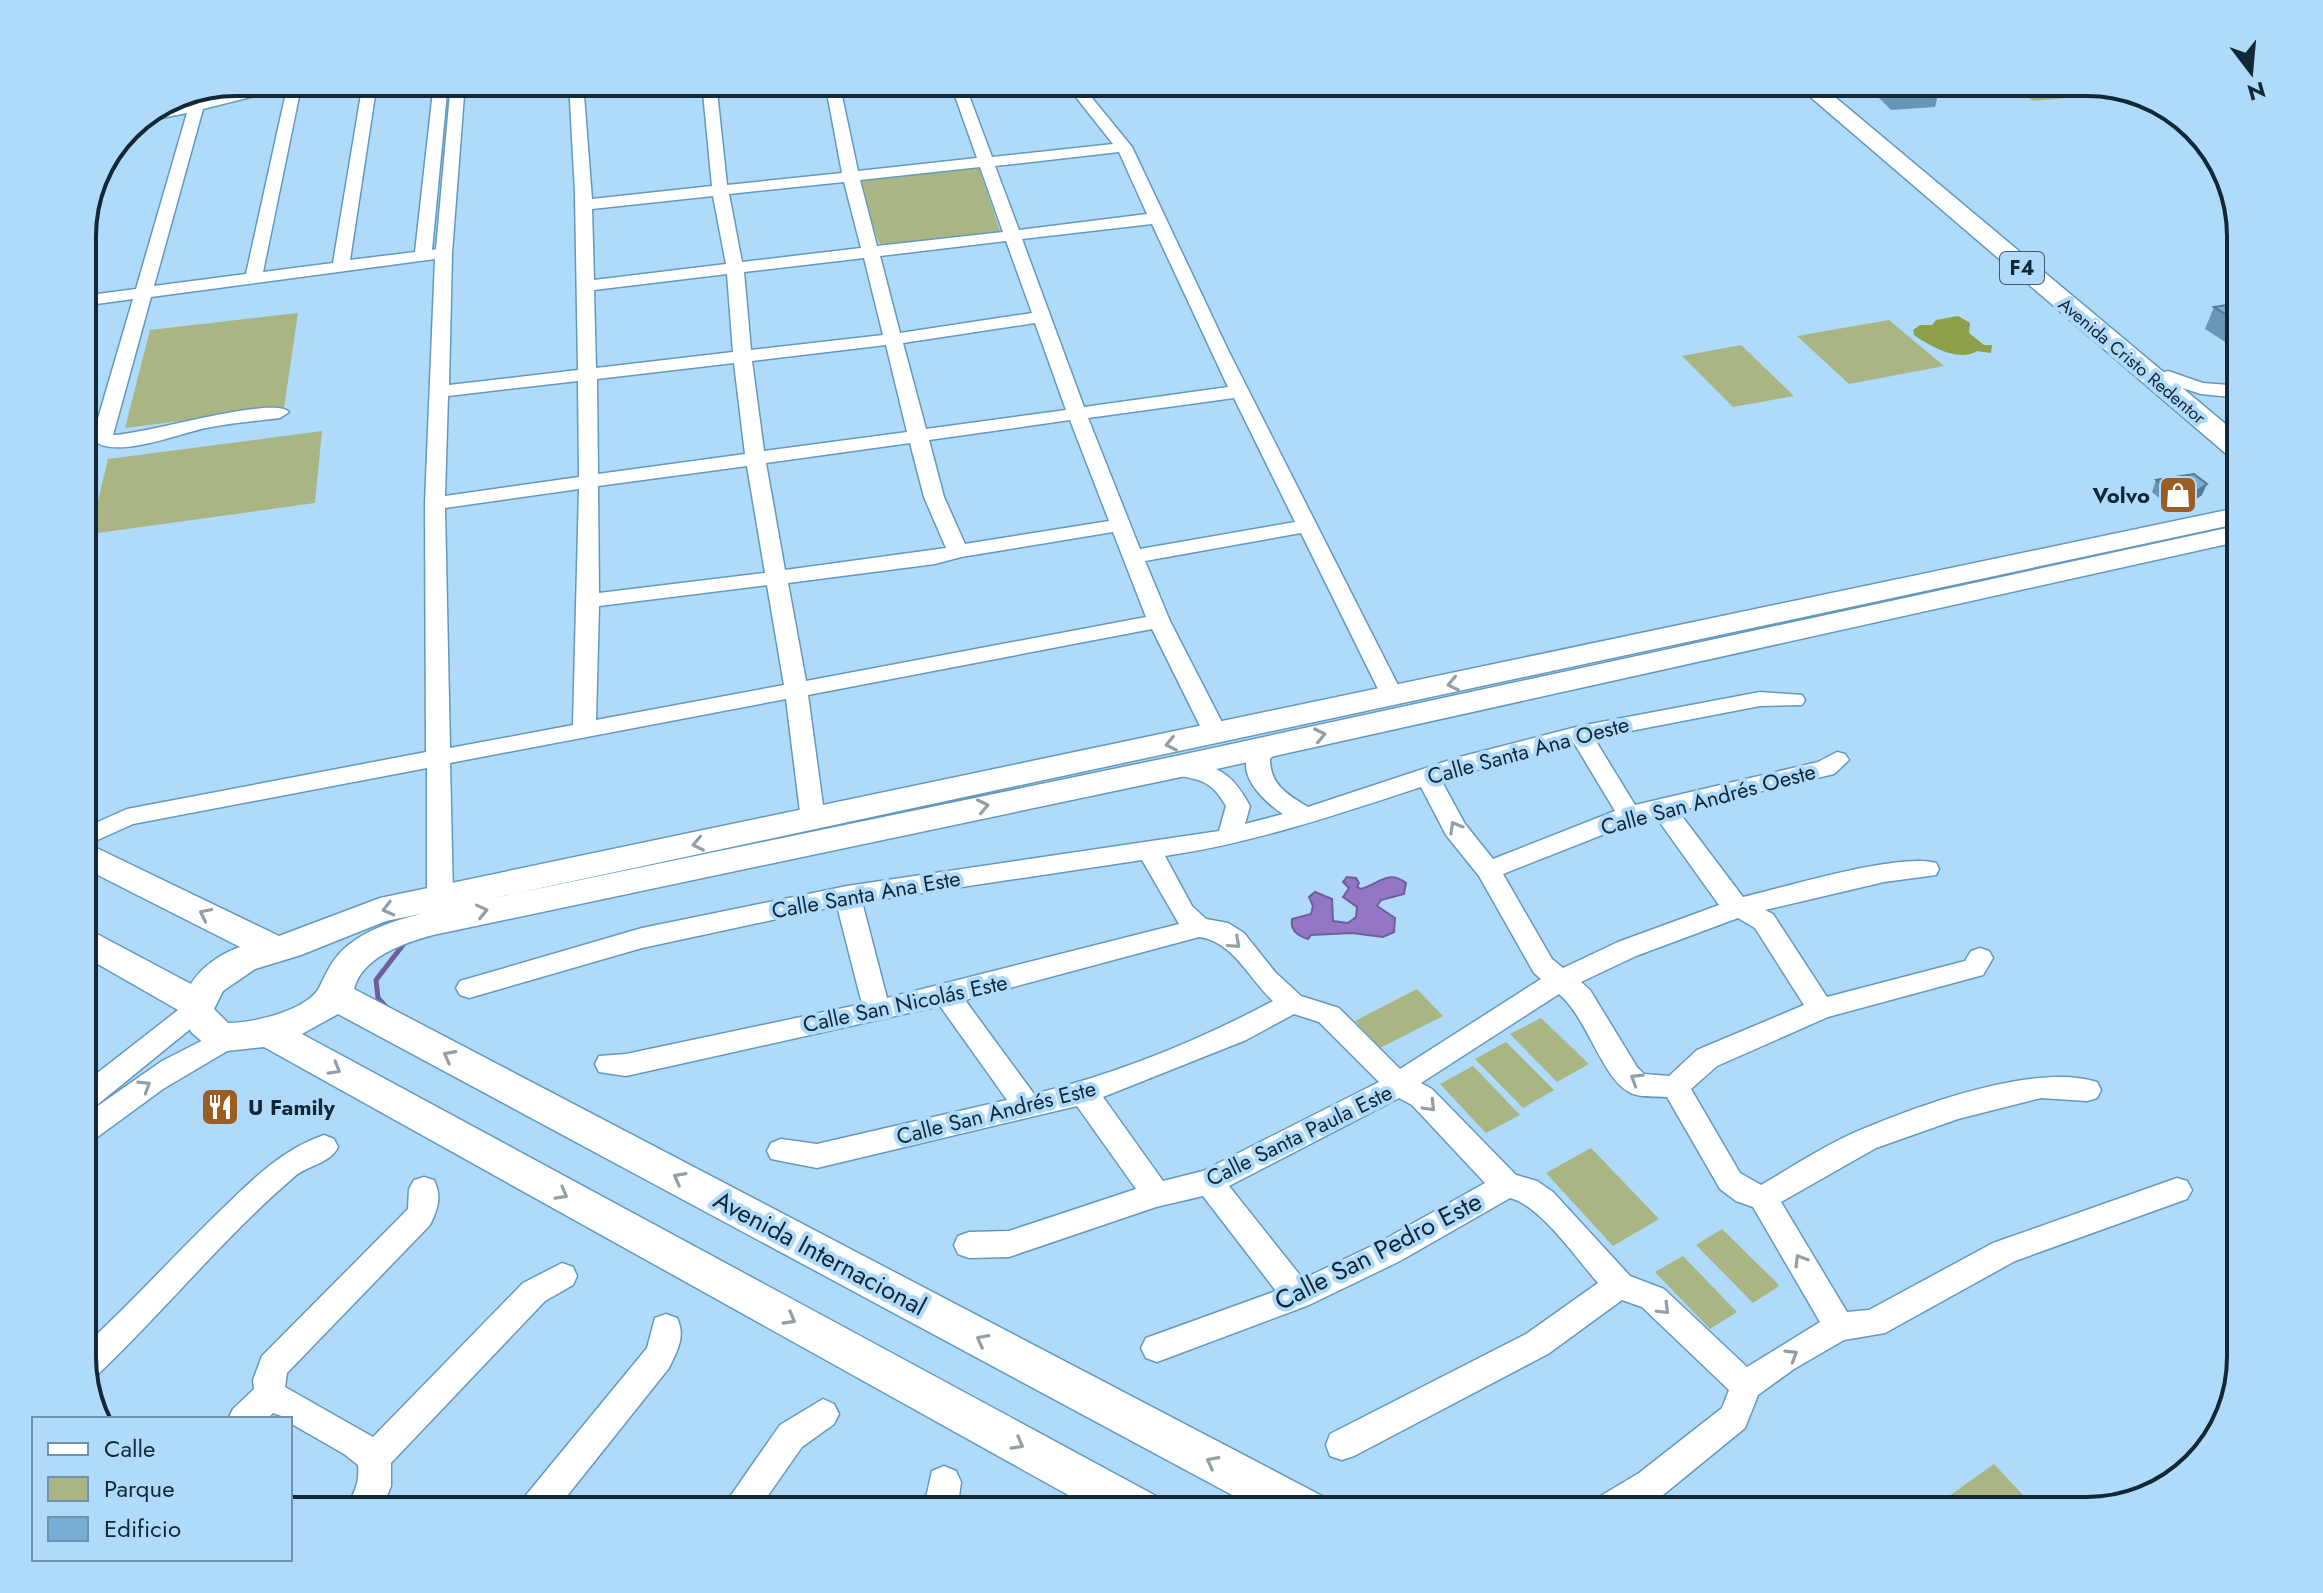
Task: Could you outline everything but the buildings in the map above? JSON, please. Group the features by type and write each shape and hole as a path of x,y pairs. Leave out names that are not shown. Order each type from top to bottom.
{"highway":[{"name":"Avenida Cristo Redentor","path":"1821,96 2227,440"},
{"name":"Avenida Cristo Redentor","path":"1835,96 2227,426"}],"main road":[{"path":"1786,623 2227,518"},
{"path":"248,1034 301,1020 337,986 362,953 399,932 422,926 1068,777 1216,734 1381,707 2227,536"},
{"path":"197,1007 210,982 243,959 380,910 813,820 1068,777 1176,767 1270,746 1381,707"},
{"path":"96,860 282,947 316,948 338,964 337,986"},
{"path":"96,947 197,1007 205,1025 248,1034 1114,1497"},
{"name":"Avenida Internacional","path":"337,986 1252,1497"}],"street":[{"path":"170,113 239,96"},
{"path":"254,276 290,96"},
{"path":"341,264 368,96"},
{"path":"423,254 440,96"},
{"path":"440,897 435,503 437,392 457,96"},
{"path":"576,96 584,205 591,484 584,732"},
{"path":"710,96 720,190 735,268 742,357 755,457 778,577 813,820"},
{"path":"835,96 851,177 934,497 958,551"},
{"path":"962,96 1077,414 1133,557 1159,621 1216,734"},
{"path":"1082,96 1124,147 1159,218 1306,526 1381,707"},
{"path":"196,107 102,439 111,442 131,440 210,422 280,412"},
{"path":"584,205 1124,147"},
{"path":"585,286 1159,218"},
{"path":"96,299 341,264 444,253"},
{"path":"437,392 894,339 1042,317"},
{"path":"2168,377 2201,388 2227,391"},
{"path":"435,503 591,484 755,457 1241,391"},
{"path":"590,601 935,558 958,551 1121,525"},
{"path":"1133,557 1306,526"},
{"path":"96,832 127,817 1159,621"},
{"name":"Calle Santa Ana Oeste","path":"1268,826 1305,817 1427,776 1620,724 1760,699 1794,700"},
{"path":"1580,734 1629,815"},
{"path":"1270,746 1258,757 1261,783 1278,801 1305,817"},
{"name":"Calle San Andrés Oeste","path":"1488,870 1629,815 1826,768 1837,760"},
{"path":"1176,767 1212,775 1226,782 1238,806 1230,836"},
{"path":"1427,776 1455,829 1488,870 1543,966 1581,997 1627,1075 1638,1084 1675,1087 1707,1058 1821,1009 1974,968 1980,958"},
{"path":"1663,808 1729,900 1764,921 1821,1009"},
{"name":"Calle Santa Ana Este","path":"469,988 642,938 847,895 1149,850 1268,826"},
{"path":"1149,850 1183,912 1199,928 1219,930 1235,940 1266,979 1292,1003 1329,1015 1399,1085 1422,1097 1507,1185 1527,1190 1543,1201 1619,1285 1653,1298 1746,1386"},
{"name":"Calle Santa Paula Este","path":"969,1245 1009,1244 1156,1195 1209,1182 1399,1085 1559,981 1627,949 1743,906 1884,873 1927,869"},
{"path":"847,895 877,1009"},
{"name":"Calle San Nicolás Este","path":"609,1064 626,1065 947,996 1069,967 1199,928"},
{"path":"947,996 1028,1107"},
{"name":"Calle San Andrés Este","path":"781,1151 817,1156 1084,1093 1236,1033 1292,1003"},
{"path":"96,1090 197,1007"},
{"path":"96,1122 121,1101 197,1053 248,1034"},
{"path":"1675,1087 1730,1181 1746,1192 1763,1198 1839,1327"},
{"path":"1763,1198 1866,1140 1955,1108 2041,1087 2087,1090"},
{"path":"1084,1093 1156,1195"},
{"path":"96,1356 140,1315 167,1281 286,1166 324,1147"},
{"path":"1209,1182 1298,1296"},
{"name":"Calle San Pedro Este","path":"1157,1348 1298,1296 1389,1252 1507,1185"},
{"path":"270,1395 269,1380 273,1366 420,1216 425,1203 424,1189"},
{"path":"1629,1497 1651,1484 1734,1418 1746,1386 1783,1359 1839,1327 1874,1323 2004,1252 2177,1190"},
{"path":"374,1458 534,1292 562,1276"},
{"path":"1342,1445 1537,1344 1619,1285"},
{"path":"545,1497 658,1358 665,1343 666,1328"},
{"path":"246,1417 270,1395"},
{"path":"270,1395 356,1443 374,1458 377,1476 372,1497"},
{"path":"747,1497 791,1436 823,1414"}],"green space":[{"path":"2026,96 2088,96 2033,101"},
{"path":"978,165 1000,231 998,233 883,246 878,241 858,180"},
{"path":"298,313 284,408 125,428 150,330"},
{"path":"1958,316 1970,323 1969,333 1984,345 1992,345 1991,353 1953,354 1935,348 1914,335 1913,330 1920,325 1932,325 1936,320"},
{"path":"1889,320 1944,366 1849,384 1797,336"},
{"path":"1741,345 1794,396 1733,407 1682,356"},
{"path":"322,431 315,503 96,533 96,509 108,459"},
{"path":"1417,989 1443,1016 1380,1048 1355,1021"},
{"path":"1541,1018 1589,1064 1557,1082 1510,1034"},
{"path":"1506,1042 1554,1090 1523,1108 1475,1059"},
{"path":"1473,1066 1520,1115 1486,1133 1440,1084"},
{"path":"1591,1148 1659,1219 1613,1246 1546,1173"},
{"path":"1722,1229 1779,1286 1753,1303 1696,1245"},
{"path":"1683,1256 1737,1312 1710,1329 1655,1272"},
{"path":"1994,1464 2025,1497 1948,1497"}],"shaded area":[{"path":"1347,877 1356,878 1359,883 1357,887 1361,889 1393,877 1406,883 1404,894 1381,900 1377,906 1395,918 1394,932 1383,937 1352,933 1311,935 1308,939 1298,934 1292,926 1292,919 1311,914 1313,906 1309,897 1315,892 1332,899 1333,921 1348,923 1356,917 1357,907 1343,897 1349,888 1343,882"}],"waterway":[{"path":"386,1007 378,998 376,980 406,941"}],"place":[{"name":"Volvo","path":"2178,495"},
{"name":"U Family","path":"220,1107"}]}
